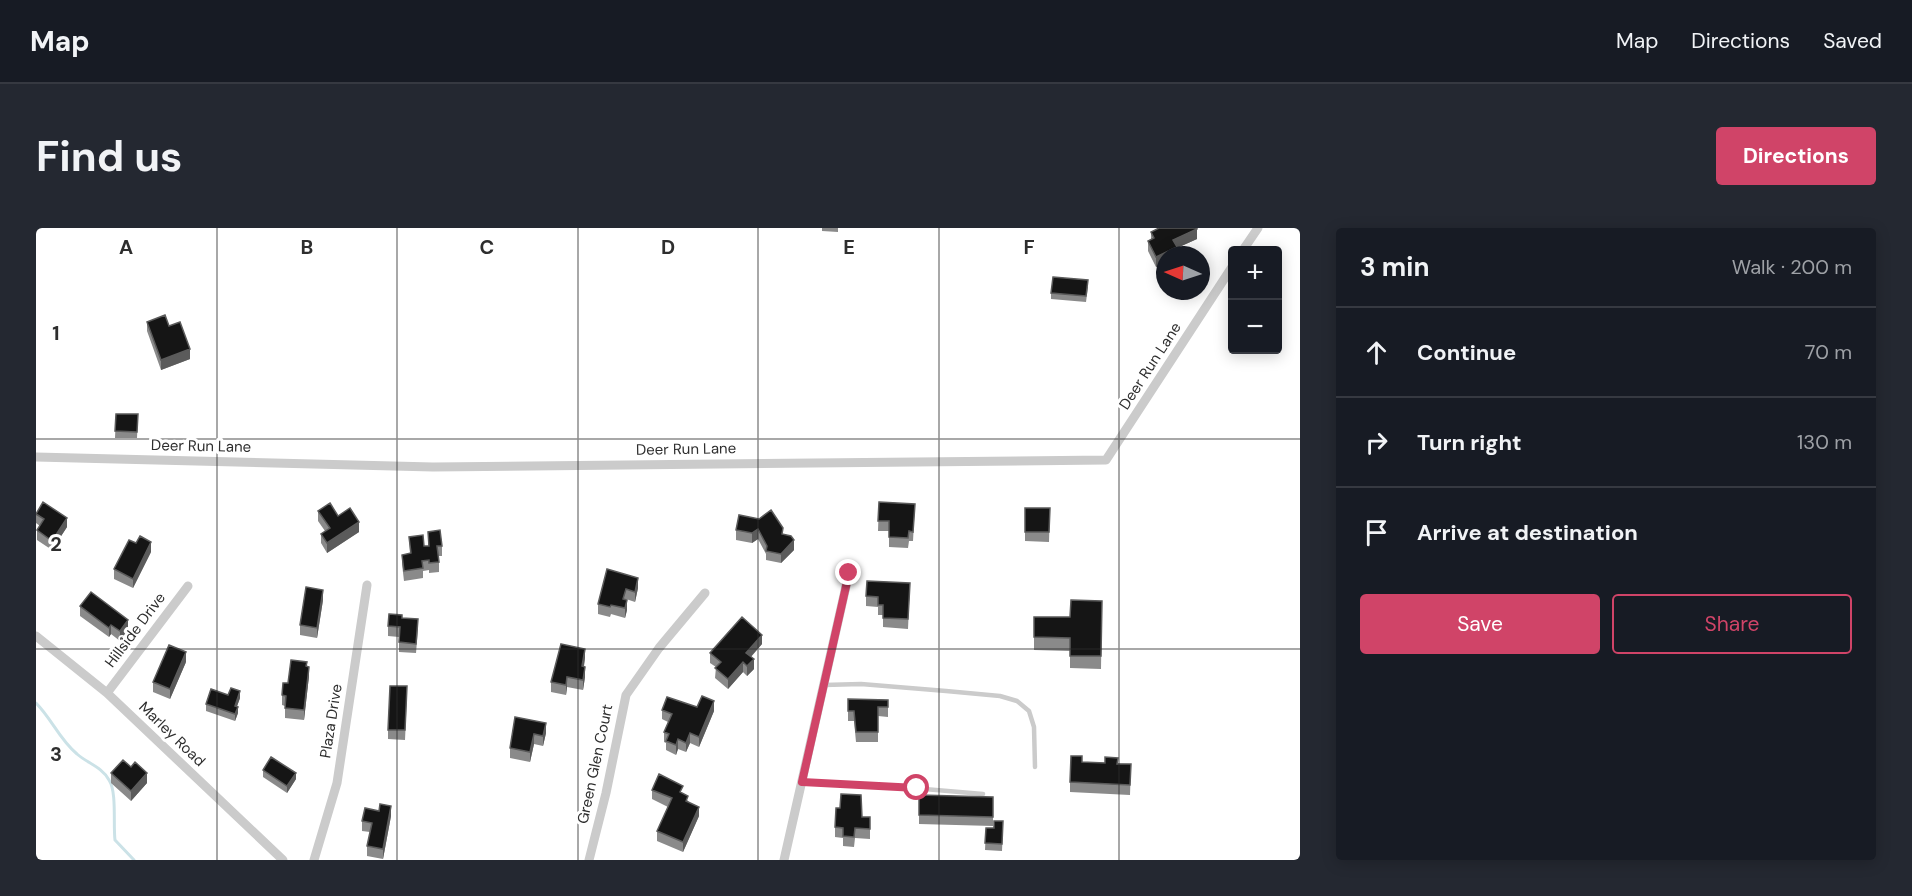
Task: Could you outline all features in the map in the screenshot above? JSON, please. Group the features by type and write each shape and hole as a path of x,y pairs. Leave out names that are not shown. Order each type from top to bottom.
{"street":[{"path":"1247,246 1258,228"},
{"name":"Deer Run Lane","path":"36,457 434,467 1106,460 1228,275"},
{"path":"784,860 849,573"},
{"name":"Plaza Drive","path":"314,860 337,783 368,585"},
{"name":"Hillside Drive","path":"106,693 188,586"},
{"name":"Green Glen Court","path":"589,860 606,793 626,695 659,648 705,592"},
{"name":"Marley Road","path":"36,636 106,693 283,860"}],"lane":[{"path":"824,685 861,684 946,690 1000,696 1017,701 1029,711 1034,727 1035,767"},
{"path":"802,782 983,794"}],"building":[{"path":"1159,228 1197,228 1173,240 1176,246 1156,246 1156,257 1148,241 1154,238 1151,232"},
{"path":"1053,277 1088,280 1086,296 1051,293"},
{"path":"165,315 169,326 180,322 190,349 161,360 147,322"},
{"path":"116,414 138,414 137,432 115,431"},
{"path":"43,502 67,518 52,541 37,530 44,519 36,514"},
{"path":"879,502 915,504 913,532 909,531 908,538 889,537 889,521 878,521"},
{"path":"330,503 338,516 350,508 359,522 327,543 321,534 330,528 318,511"},
{"path":"1025,508 1050,508 1049,532 1025,532"},
{"path":"771,510 783,528 782,534 791,536 794,540 781,554 766,551 767,546 758,529 752,533 736,530 739,515 759,519"},
{"path":"440,530 442,546 437,546 439,562 422,561 423,568 404,571 402,555 411,553 409,537 423,535 424,546 429,546 428,532"},
{"path":"140,536 151,542 133,579 114,569 129,540 136,543"},
{"path":"607,569 638,578 635,592 626,589 623,599 627,600 625,608 598,604"},
{"path":"867,581 910,583 908,619 883,618 883,605 878,605 878,597 866,596"},
{"path":"306,587 323,590 317,628 300,625"},
{"path":"91,592 128,620 120,631 111,625 109,628 80,606"},
{"path":"1071,600 1102,601 1101,656 1070,656 1070,638 1034,637 1034,617 1070,617"},
{"path":"389,614 418,619 416,644 399,642 400,627 388,626"},
{"path":"742,617 762,635 746,653 754,659 747,666 743,662 728,679 715,668 721,662 710,653"},
{"path":"561,644 585,649 582,666 585,667 583,680 567,677 566,685 551,682"},
{"path":"169,645 186,652 170,689 153,682"},
{"path":"291,660 307,662 306,666 309,667 304,710 285,708 286,696 282,695 283,683 288,683"},
{"path":"390,686 407,686 405,730 388,730"},
{"path":"231,688 240,691 235,714 206,704 211,689 228,695"},
{"path":"702,696 714,701 699,737 690,733 686,743 678,739 676,745 666,741 669,734 664,732 672,714 662,710 667,697 697,707"},
{"path":"848,699 888,700 888,707 878,707 878,732 856,732 854,711 848,711"},
{"path":"515,717 546,723 543,736 534,734 530,752 510,748"},
{"path":"1071,756 1082,756 1082,762 1105,763 1105,757 1118,758 1117,764 1131,764 1130,785 1070,782"},
{"path":"271,757 296,773 287,786 263,770"},
{"path":"123,760 131,767 135,762 147,773 131,791 111,773"},
{"path":"659,774 683,786 680,792 688,796 686,801 699,807 683,842 657,831 672,798 652,790"},
{"path":"841,794 861,795 862,817 870,817 870,829 855,828 854,837 843,836 843,828 835,827 836,808 840,808"},
{"path":"919,795 993,797 993,817 919,815"},
{"path":"380,804 391,806 383,849 367,846 372,823 362,821 365,808 379,811"},
{"path":"994,821 1003,821 1002,844 985,843 986,828 994,828"}],"waterway":[{"path":"36,703 71,748 109,780 114,800 115,840 134,860"}],"route":[{"path":"849,573 802,782 917,788"}]}
